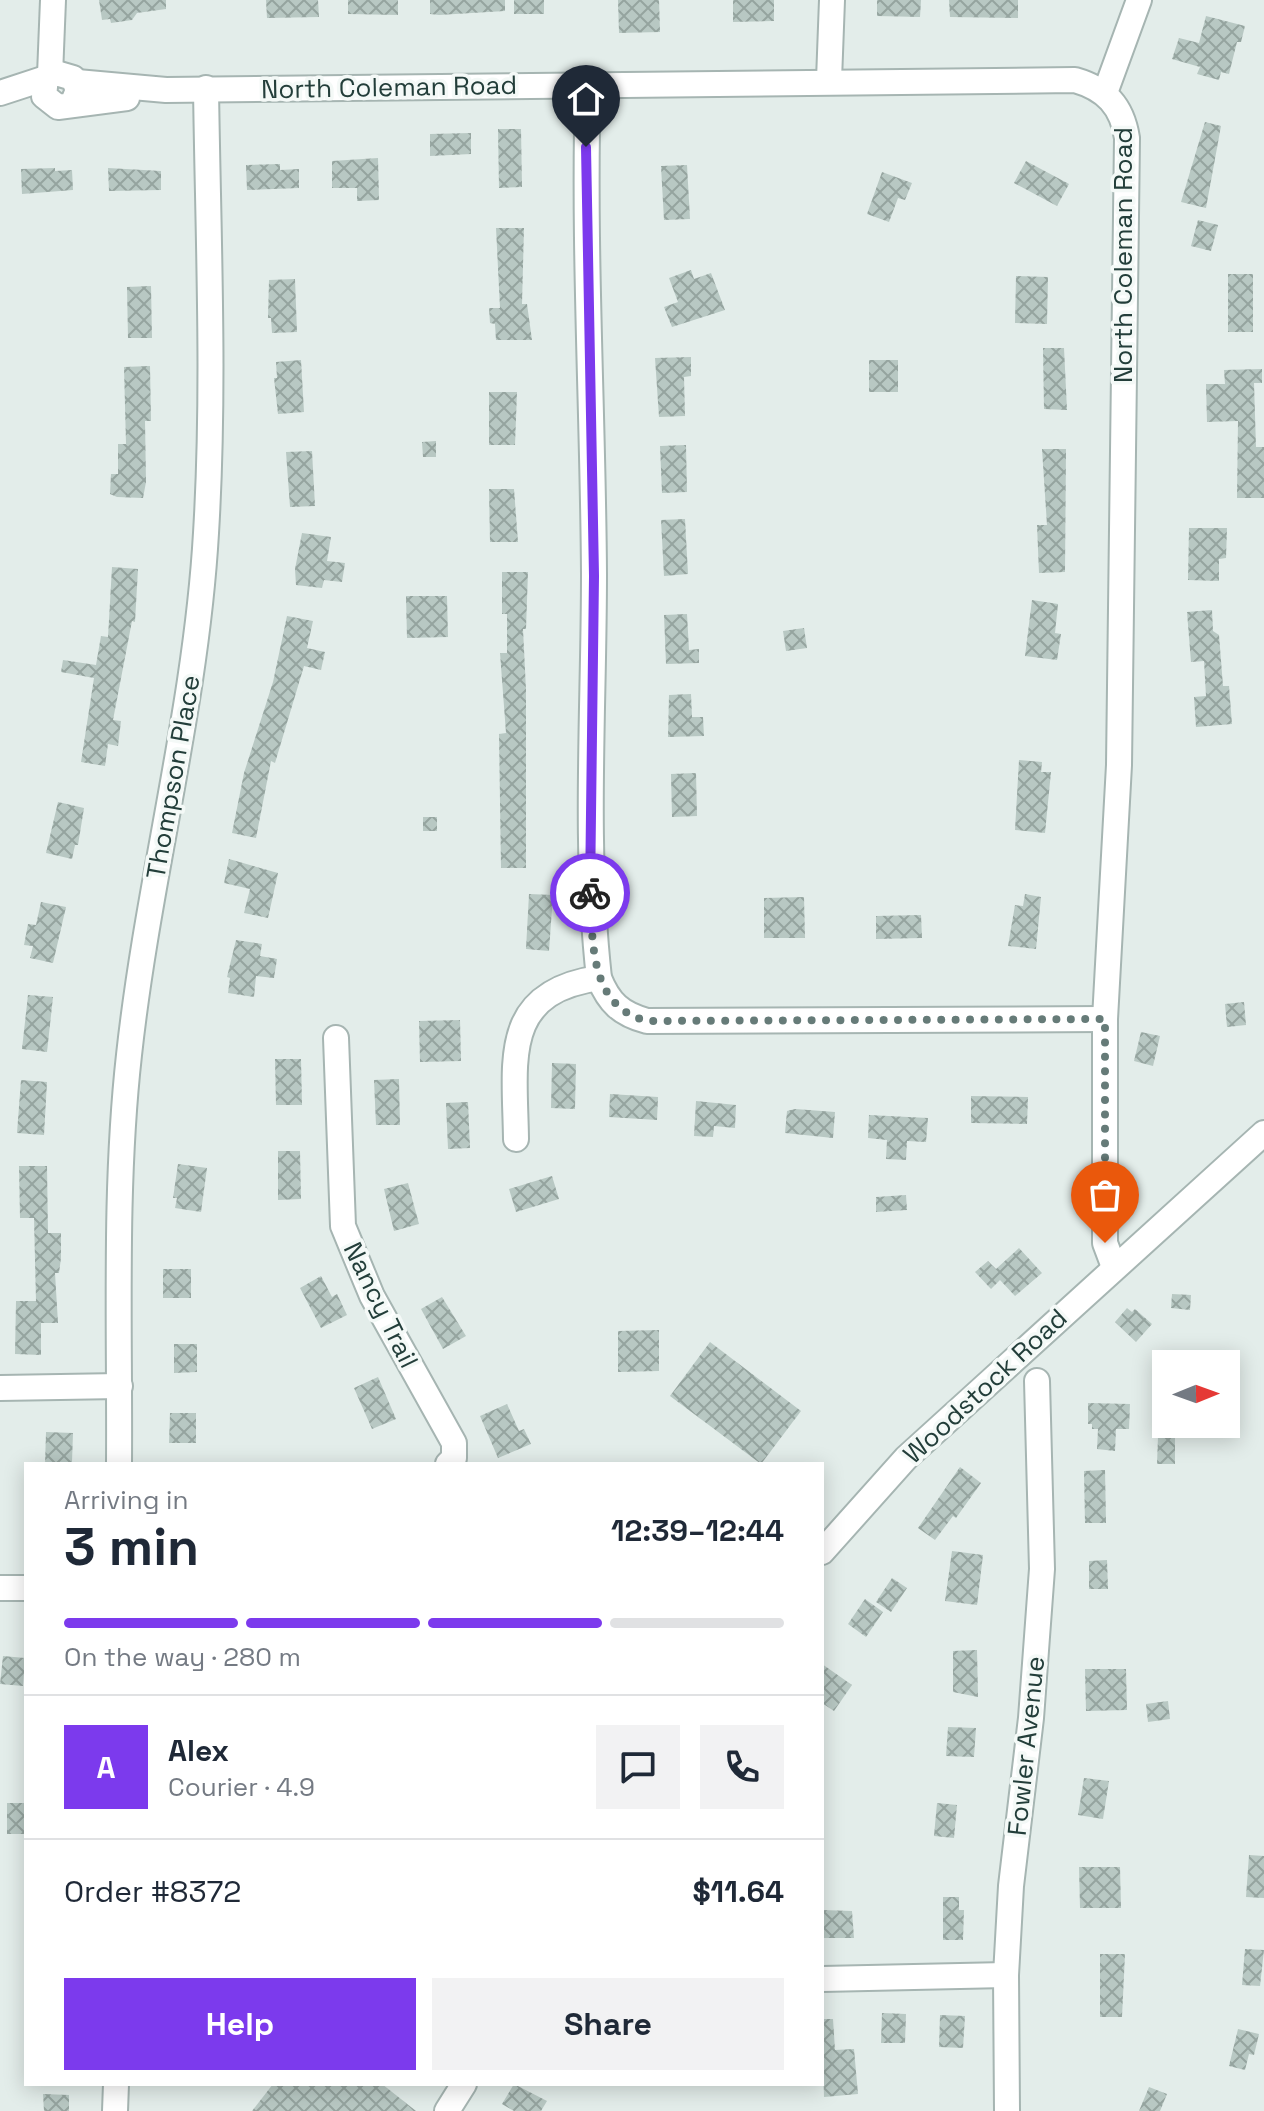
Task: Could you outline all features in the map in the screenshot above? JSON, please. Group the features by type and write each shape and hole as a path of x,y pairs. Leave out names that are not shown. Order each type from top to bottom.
{"street":[{"path":"53,0 60,86"},
{"path":"60,86 64,0"},
{"path":"829,80 832,0"},
{"path":"1105,93 1139,0"},
{"name":"North Coleman Road","path":"0,93 60,86 160,95 166,90 206,88 829,80 1075,80 1105,93 1125,120 1127,138 1119,765 1105,1019 1105,1243 1114,1267"},
{"path":"588,84 584,210 594,576 589,856 599,978 606,996 617,1008 647,1021 1105,1019"},
{"name":"Thompson Place","path":"119,1462 121,1174 129,1057 193,656 206,535 210,430 206,88"},
{"path":"516,1139 515,1054 523,1021 538,1001 556,988 599,978"},
{"name":"Nancy Trail","path":"336,1038 343,1226 372,1296 454,1443 454,1458 450,1462"},
{"name":"Woodstock Road","path":"824,1550 906,1458 1264,1133"},
{"name":"Fowler Avenue","path":"1007,2111 1006,1975 1011,1886 1031,1718 1042,1569 1037,1381"},
{"path":"0,1388 120,1386"},
{"path":"0,1588 24,1588"},
{"path":"824,1979 1006,1975"},
{"path":"115,2111 116,2086"},
{"path":"447,2111 463,2086"}],"building":[{"path":"99,0 166,0 166,9 137,13 132,20 111,23 110,19 102,20"},
{"path":"266,0 318,0 319,17 267,18"},
{"path":"348,0 398,0 398,15 348,14"},
{"path":"430,0 505,0 505,11 430,14"},
{"path":"514,0 544,0 544,14 514,14"},
{"path":"618,0 659,0 660,32 619,33"},
{"path":"733,0 774,0 774,21 733,22"},
{"path":"877,0 921,0 920,17 877,16"},
{"path":"949,0 1018,0 1018,18 950,17"},
{"path":"1206,16 1245,26 1241,42 1237,42 1229,74 1221,72 1219,80 1197,74 1200,67 1172,59 1179,38 1199,43"},
{"path":"1205,122 1221,126 1206,208 1181,202"},
{"path":"498,129 521,129 522,187 499,188"},
{"path":"471,133 471,154 430,156 430,134"},
{"path":"378,158 379,200 357,201 357,188 332,188 332,161"},
{"path":"1026,161 1069,184 1057,206 1014,183"},
{"path":"280,164 280,170 299,169 299,188 247,190 246,165"},
{"path":"687,165 690,219 664,220 661,166"},
{"path":"55,168 55,171 72,170 73,190 22,194 21,169"},
{"path":"108,168 161,171 161,190 109,191"},
{"path":"882,172 912,183 905,200 898,198 889,222 867,214"},
{"path":"1198,220 1218,225 1211,251 1191,246"},
{"path":"496,228 524,228 522,304 527,304 532,340 496,340 495,324 490,323 489,308 500,308"},
{"path":"691,270 694,279 711,273 725,310 672,327 664,307 678,302 669,278"},
{"path":"1228,274 1253,274 1253,332 1228,332"},
{"path":"1016,276 1048,277 1047,324 1015,323"},
{"path":"295,279 297,332 272,333 271,318 268,318 269,280"},
{"path":"151,286 152,338 128,338 127,287"},
{"path":"1043,348 1064,348 1067,410 1044,409"},
{"path":"691,357 691,376 684,377 685,416 659,417 655,358"},
{"path":"301,360 304,412 278,414 274,378 277,378 276,362"},
{"path":"869,360 898,360 898,392 869,392"},
{"path":"150,366 151,421 145,421 146,482 143,498 117,497 110,494 111,474 118,474 118,444 126,444 124,367"},
{"path":"1262,369 1262,383 1254,383 1256,447 1264,447 1264,498 1237,498 1238,421 1207,422 1206,384 1225,384 1224,370"},
{"path":"489,392 517,392 515,445 489,445"},
{"path":"436,441 436,457 423,457 422,442"},
{"path":"686,445 687,492 662,493 660,446"},
{"path":"1042,449 1066,449 1065,572 1039,573 1037,525 1047,525"},
{"path":"312,451 315,506 290,507 286,452"},
{"path":"489,489 514,489 518,542 490,542"},
{"path":"685,519 688,574 664,576 661,520"},
{"path":"1189,528 1227,528 1226,558 1219,559 1219,581 1188,580"},
{"path":"302,533 331,537 327,561 345,563 342,582 324,580 322,588 296,585 295,569"},
{"path":"112,567 138,569 135,622 132,621 113,720 121,721 118,746 108,744 105,766 81,762 94,678 61,672 63,660 96,665 101,636 108,637"},
{"path":"502,572 528,572 526,629 523,629 526,868 501,868 499,734 506,733 500,653 507,653 507,614 502,614"},
{"path":"406,596 447,596 448,637 407,638"},
{"path":"1032,600 1058,604 1055,633 1061,634 1057,660 1025,656"},
{"path":"1212,610 1213,631 1219,635 1223,686 1229,686 1232,724 1196,727 1194,697 1206,696 1204,661 1191,662 1187,612"},
{"path":"687,614 689,650 699,649 699,663 666,664 664,615"},
{"path":"287,616 313,621 307,648 325,652 321,670 304,666 275,763 271,761 256,838 232,833 244,773 273,682"},
{"path":"804,628 807,648 786,651 783,631"},
{"path":"691,694 692,717 703,717 704,736 668,737 669,695"},
{"path":"1019,760 1042,762 1041,772 1051,772 1045,833 1015,830"},
{"path":"696,773 697,816 672,817 671,774"},
{"path":"58,802 84,808 78,845 75,845 72,859 46,853"},
{"path":"423,817 437,817 437,831 423,831"},
{"path":"229,859 278,873 268,918 244,913 250,889 224,883"},
{"path":"529,894 553,895 549,951 526,949"},
{"path":"1025,894 1041,897 1036,949 1008,946 1015,905 1023,906"},
{"path":"804,897 805,938 764,938 764,898"},
{"path":"41,902 66,907 53,963 30,958 33,946 24,945 28,924 36,925"},
{"path":"921,915 922,938 876,939 876,916"},
{"path":"236,940 262,944 260,956 277,959 274,978 256,976 254,997 228,993 230,978 227,977"},
{"path":"28,995 53,997 47,1052 22,1049"},
{"path":"1244,1002 1246,1025 1227,1027 1225,1004"},
{"path":"460,1020 461,1061 420,1062 419,1021"},
{"path":"1141,1032 1160,1036 1153,1066 1134,1061"},
{"path":"275,1059 301,1059 302,1105 276,1105"},
{"path":"552,1063 576,1064 575,1109 551,1108"},
{"path":"399,1079 400,1125 376,1125 374,1080"},
{"path":"21,1080 47,1082 44,1135 17,1133"},
{"path":"610,1094 658,1097 657,1120 609,1117"},
{"path":"971,1096 1028,1097 1027,1124 971,1123"},
{"path":"696,1101 736,1105 735,1128 714,1126 713,1137 694,1136"},
{"path":"468,1102 470,1148 448,1149 446,1103"},
{"path":"787,1111 835,1112 833,1138 785,1133"},
{"path":"869,1115 928,1118 926,1142 907,1141 906,1160 886,1159 887,1140 868,1138"},
{"path":"278,1151 300,1151 301,1199 278,1200"},
{"path":"178,1164 207,1168 201,1212 175,1208 177,1198 173,1198"},
{"path":"19,1166 47,1166 48,1233 61,1233 59,1273 55,1273 58,1323 41,1323 41,1355 15,1354 16,1301 36,1301 34,1218 20,1218"},
{"path":"552,1176 559,1199 516,1212 509,1189"},
{"path":"408,1183 419,1224 394,1231 384,1189"},
{"path":"906,1195 907,1210 876,1212 876,1197"},
{"path":"1019,1248 1042,1273 1015,1296 1000,1280 991,1289 975,1272 988,1261 996,1269"},
{"path":"163,1269 191,1269 191,1298 163,1298"},
{"path":"321,1276 332,1297 337,1294 347,1315 321,1328 300,1288"},
{"path":"1172,1294 1191,1295 1190,1310 1171,1308"},
{"path":"442,1297 466,1336 443,1349 421,1309"},
{"path":"1127,1308 1132,1312 1135,1309 1152,1324 1136,1342 1115,1322"},
{"path":"659,1330 659,1371 618,1372 618,1331"},
{"path":"710,1342 801,1411 763,1462 758,1462 670,1396"},
{"path":"174,1344 197,1344 197,1372 174,1373"},
{"path":"378,1377 396,1419 372,1429 354,1388"},
{"path":"1088,1403 1130,1404 1129,1429 1116,1429 1115,1451 1097,1449 1098,1429 1092,1429 1092,1424 1088,1424"},
{"path":"507,1404 519,1431 524,1429 531,1444 498,1458 480,1416"},
{"path":"170,1413 196,1413 196,1443 169,1443"},
{"path":"46,1432 73,1433 72,1462 45,1462"},
{"path":"1158,1438 1175,1438 1175,1464 1157,1464"},
{"path":"960,1467 981,1483 956,1518 953,1516 935,1540 918,1528"},
{"path":"1105,1470 1106,1523 1085,1523 1084,1471"},
{"path":"952,1551 983,1555 977,1605 945,1601"},
{"path":"1107,1560 1108,1589 1089,1589 1089,1561"},
{"path":"892,1578 907,1588 891,1612 876,1602"},
{"path":"865,1599 883,1612 866,1637 848,1624"},
{"path":"977,1650 978,1697 953,1692 953,1651"},
{"path":"3,1656 24,1658 23,1686 0,1684"},
{"path":"824,1665 852,1685 834,1711 824,1704"},
{"path":"1085,1669 1126,1669 1127,1710 1086,1711"},
{"path":"1168,1701 1170,1719 1148,1722 1146,1704"},
{"path":"948,1727 976,1728 974,1757 946,1756"},
{"path":"1084,1778 1109,1781 1103,1819 1078,1815"},
{"path":"7,1803 24,1803 24,1834 7,1834"},
{"path":"937,1803 957,1805 954,1838 934,1836"},
{"path":"1249,1855 1264,1856 1264,1898 1246,1897"},
{"path":"1079,1867 1120,1867 1121,1908 1080,1908"},
{"path":"943,1897 959,1897 959,1910 964,1910 963,1940 943,1940"},
{"path":"824,1910 852,1911 854,1938 824,1938"},
{"path":"1245,1949 1264,1950 1260,1986 1242,1985"},
{"path":"1100,1954 1125,1954 1122,2017 1100,2017"},
{"path":"882,2013 906,2014 905,2043 881,2043"},
{"path":"940,2015 965,2016 963,2048 939,2047"},
{"path":"824,2019 833,2019 835,2050 854,2049 858,2094 824,2097"},
{"path":"1238,2029 1259,2034 1254,2055 1249,2054 1245,2070 1229,2066"},
{"path":"271,2086 385,2086 416,2111 252,2111"},
{"path":"513,2086 547,2101 541,2111 514,2111 502,2104"},
{"path":"1149,2087 1167,2094 1160,2111 1139,2111"},
{"path":"43,2094 69,2095 69,2111 44,2111"}],"way so far":[{"path":"590,893 599,978 606,996 630,1017 647,1021 1105,1019 1105,1243"}],"route":[{"path":"586,147 584,210 594,576 590,893"}]}
